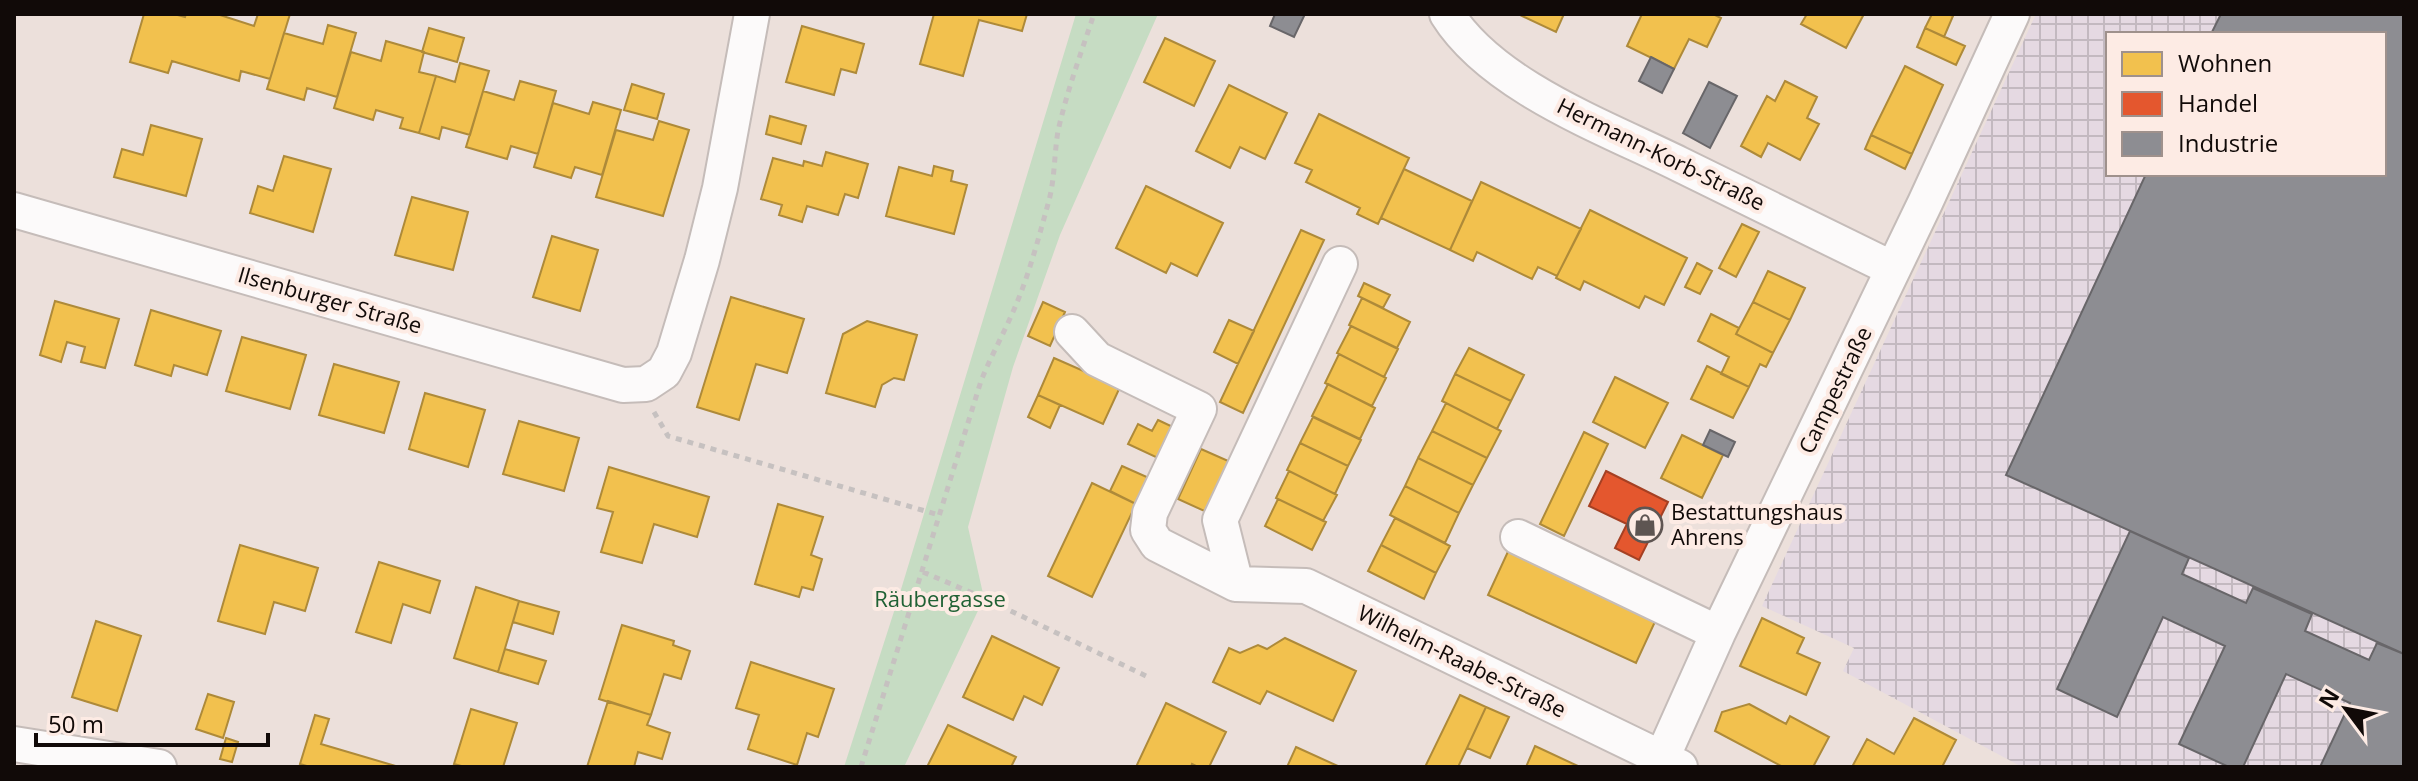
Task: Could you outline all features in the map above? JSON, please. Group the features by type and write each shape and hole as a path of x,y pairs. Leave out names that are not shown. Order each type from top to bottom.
{"street":[{"path":"646,384 664,372 674,353 702,260 720,188 752,14"},
{"name":"Hermann-Korb-Straße","path":"1447,14 1459,34 1510,78 1893,269"},
{"name":"Campestraße","path":"1667,764 1718,633 2012,14"},
{"name":"Ilsenburger Straße","path":"14,210 623,385 646,384"},
{"path":"1236,584 1220,520 1340,264"},
{"path":"1072,332 1097,359 1199,409 1150,513 1148,530 1157,544 1236,584"},
{"path":"1518,537 1718,633"},
{"name":"Wilhelm-Raabe-Straße","path":"1236,584 1306,586 1667,764"},
{"path":"14,744 159,767"}],"path":[{"path":"861,767 981,381 1012,315 1026,276 1049,200 1058,134 1070,85 1094,14"},
{"path":"646,384 656,419 668,436 939,515"},
{"path":"923,572 1146,676"}],"shaded area":[{"path":"2036,14 2404,14 2404,767 2022,767 1843,671 1854,648 1762,606"}],"green space":[{"name":"Räubergasse","path":"1076,14 1158,14 1060,235 1013,367 968,527 984,598 904,767 844,767 899,596"}],"building: Wohnen":[{"path":"144,14 185,17 186,14 217,14 254,26 258,14 290,14 270,79 241,71 239,81 172,61 168,73 130,62"},
{"path":"934,14 1027,14 1022,31 979,20 963,76 920,64"},
{"path":"1518,14 1564,14 1556,32"},
{"path":"1642,14 1713,14 1721,18 1707,47 1689,39 1674,69 1627,46"},
{"path":"1807,14 1864,14 1846,48 1801,24"},
{"path":"1932,14 1953,16 1944,37 1925,28"},
{"path":"328,25 356,33 337,97 307,88 304,100 267,89 284,33 323,44"},
{"path":"802,26 864,44 856,73 841,69 834,95 786,82"},
{"path":"429,28 464,38 457,62 422,52"},
{"path":"1925,28 1965,46 1956,65 1917,47"},
{"path":"1165,38 1215,61 1194,106 1144,82"},
{"path":"386,41 424,52 419,72 436,76 419,133 400,128 403,118 376,110 373,120 334,108 351,52 381,61"},
{"path":"460,63 489,71 470,135 442,127 439,139 419,133 436,76 455,82"},
{"path":"1905,66 1943,85 1912,154 1871,135"},
{"path":"520,81 556,91 538,154 511,146 507,159 466,147 483,91 514,100"},
{"path":"1785,81 1817,97 1807,118 1819,124 1800,160 1768,143 1761,157 1741,146 1767,96 1775,101"},
{"path":"632,84 664,94 657,119 624,110"},
{"path":"1229,85 1287,113 1265,159 1240,147 1230,168 1196,151"},
{"path":"593,102 621,110 602,175 575,167 571,178 534,167 553,103 589,114"},
{"path":"1319,114 1409,158 1378,224 1357,214 1360,208 1306,182 1312,170 1295,163"},
{"path":"770,116 806,126 801,144 766,134"},
{"path":"659,121 689,130 663,216 596,197 616,130 653,140"},
{"path":"151,125 202,139 186,196 114,177 122,149 143,155"},
{"path":"1871,135 1912,154 1905,169 1865,149"},
{"path":"826,152 868,164 858,198 845,194 838,215 807,206 802,222 779,215 782,205 761,199 773,158 803,166 804,161 822,166"},
{"path":"284,156 331,169 313,232 250,213 258,186 273,191"},
{"path":"934,166 953,171 951,181 967,185 954,234 886,216 899,167 932,176"},
{"path":"1404,169 1472,201 1450,250 1381,218"},
{"path":"1481,182 1581,229 1557,276 1538,267 1532,279 1477,252 1473,261 1450,250"},
{"path":"1146,186 1223,223 1197,276 1171,263 1166,273 1116,248"},
{"path":"412,197 468,212 453,270 395,255"},
{"path":"1590,210 1687,258 1664,305 1645,296 1639,308 1584,281 1580,290 1556,278"},
{"path":"1742,224 1759,232 1736,277 1719,268"},
{"path":"1301,230 1324,240 1243,413 1220,402"},
{"path":"552,236 598,250 580,311 533,297"},
{"path":"1697,263 1712,271 1700,294 1685,287"},
{"path":"1768,271 1805,288 1790,320 1753,302"},
{"path":"1364,283 1390,295 1383,308 1358,296"},
{"path":"731,297 804,319 787,373 756,364 739,420 697,407"},
{"path":"1362,298 1410,322 1397,348 1349,325"},
{"path":"55,301 119,319 105,368 81,362 85,347 67,342 61,362 40,355"},
{"path":"1043,302 1065,312 1050,346 1028,336"},
{"path":"1753,302 1790,320 1773,353 1736,334"},
{"path":"151,310 221,331 207,375 174,365 171,376 135,365"},
{"path":"1711,314 1739,328 1736,334 1773,353 1766,367 1760,364 1749,387 1721,374 1729,357 1698,341"},
{"path":"1229,320 1254,331 1238,364 1214,352"},
{"path":"867,321 917,335 904,380 894,378 882,385 875,407 826,393 843,334"},
{"path":"1351,326 1398,349 1384,377 1337,353"},
{"path":"242,337 306,355 290,409 226,391"},
{"path":"1469,348 1524,375 1511,401 1455,374"},
{"path":"1339,354 1386,378 1372,406 1325,383"},
{"path":"1054,358 1120,387 1103,424 1038,395"},
{"path":"334,364 399,382 384,433 319,415"},
{"path":"1707,366 1749,387 1733,418 1691,399"},
{"path":"1455,374 1511,401 1497,429 1442,401"},
{"path":"1615,377 1668,403 1645,448 1593,422"},
{"path":"1328,384 1375,408 1360,439 1312,416"},
{"path":"425,393 485,410 468,467 409,449"},
{"path":"1038,395 1060,405 1050,428 1028,417"},
{"path":"1446,403 1501,431 1487,458 1432,431"},
{"path":"1313,417 1361,440 1348,466 1300,443"},
{"path":"1158,420 1175,428 1160,459 1128,444 1138,424 1152,431"},
{"path":"519,421 579,438 564,491 503,474"},
{"path":"1432,431 1487,458 1473,485 1418,458"},
{"path":"1584,432 1608,444 1564,536 1540,524"},
{"path":"1682,435 1723,455 1702,498 1661,478"},
{"path":"1300,443 1348,466 1335,494 1287,470"},
{"path":"1201,449 1235,464 1211,514 1178,499"},
{"path":"1418,458 1473,485 1459,513 1405,486"},
{"path":"1122,466 1149,478 1136,504 1110,491"},
{"path":"609,467 709,497 697,537 654,524 642,563 601,552 613,512 597,508"},
{"path":"1289,471 1337,495 1323,521 1276,498"},
{"path":"1092,483 1136,504 1092,597 1048,576"},
{"path":"1405,486 1459,513 1445,543 1390,515"},
{"path":"1278,499 1326,522 1312,550 1265,526"},
{"path":"778,504 823,517 811,555 822,559 813,590 802,587 799,597 755,584"},
{"path":"1395,518 1450,546 1436,573 1381,545"},
{"path":"240,545 318,568 305,611 274,602 265,634 218,621"},
{"path":"1381,545 1436,573 1424,599 1368,571"},
{"path":"1511,545 1659,613 1636,663 1488,595"},
{"path":"379,562 440,581 430,613 403,604 391,643 356,632"},
{"path":"476,587 519,601 498,672 454,658"},
{"path":"519,601 559,612 553,634 513,622"},
{"path":"1762,618 1804,638 1797,653 1820,663 1806,695 1740,666"},
{"path":"96,621 141,636 117,711 72,697"},
{"path":"622,625 674,641 673,645 690,651 681,679 664,674 651,715 599,699"},
{"path":"992,636 1059,668 1042,705 1024,696 1013,720 963,697"},
{"path":"1285,638 1356,671 1333,721 1267,691 1260,704 1213,682 1229,648 1240,653 1258,645 1267,649"},
{"path":"505,649 546,661 538,684 498,672"},
{"path":"751,662 834,689 818,737 807,733 797,765 748,749 759,715 736,708"},
{"path":"208,694 234,702 223,738 196,729"},
{"path":"1460,695 1486,707 1458,767 1425,767"},
{"path":"608,701 651,715 647,725 670,733 662,759 638,752 634,767 587,767"},
{"path":"1166,703 1226,732 1209,767 1192,764 1191,767 1136,767"},
{"path":"1749,704 1786,724 1790,716 1829,737 1813,767 1783,767 1715,731 1722,712"},
{"path":"1486,707 1509,717 1490,758 1467,748"},
{"path":"471,709 517,723 503,767 454,764"},
{"path":"315,715 329,719 321,744 399,767 310,767 300,764"},
{"path":"1914,718 1956,740 1942,767 1852,767 1867,739 1894,754"},
{"path":"948,725 1016,757 1011,767 927,767"},
{"path":"226,738 238,742 232,762 220,759"},
{"path":"1535,746 1580,767 1526,767"},
{"path":"1296,747 1340,767 1287,767"}],"building: Handel":[{"path":"1606,471 1668,502 1639,560 1615,548 1627,524 1589,506"}],"building: Industrie":[{"path":"1275,14 1305,14 1294,37 1270,26"},
{"path":"2221,14 2404,14 2404,654 2006,475 2145,176 2386,176 2386,32 2212,32"},
{"path":"1651,57 1674,69 1662,93 1639,81"},
{"path":"1709,82 1737,96 1710,148 1683,133"},
{"path":"1710,430 1735,442 1728,457 1703,445"},
{"path":"2130,531 2189,558 2182,574 2246,603 2253,588 2312,614 2305,631 2369,660 2377,643 2404,654 2404,767 2320,767 2350,703 2286,674 2243,767 2229,767 2179,744 2225,646 2163,617 2117,717 2057,689"}],"place":[{"name":"Bestattungshaus Ahrens","path":"1645,525"}]}
